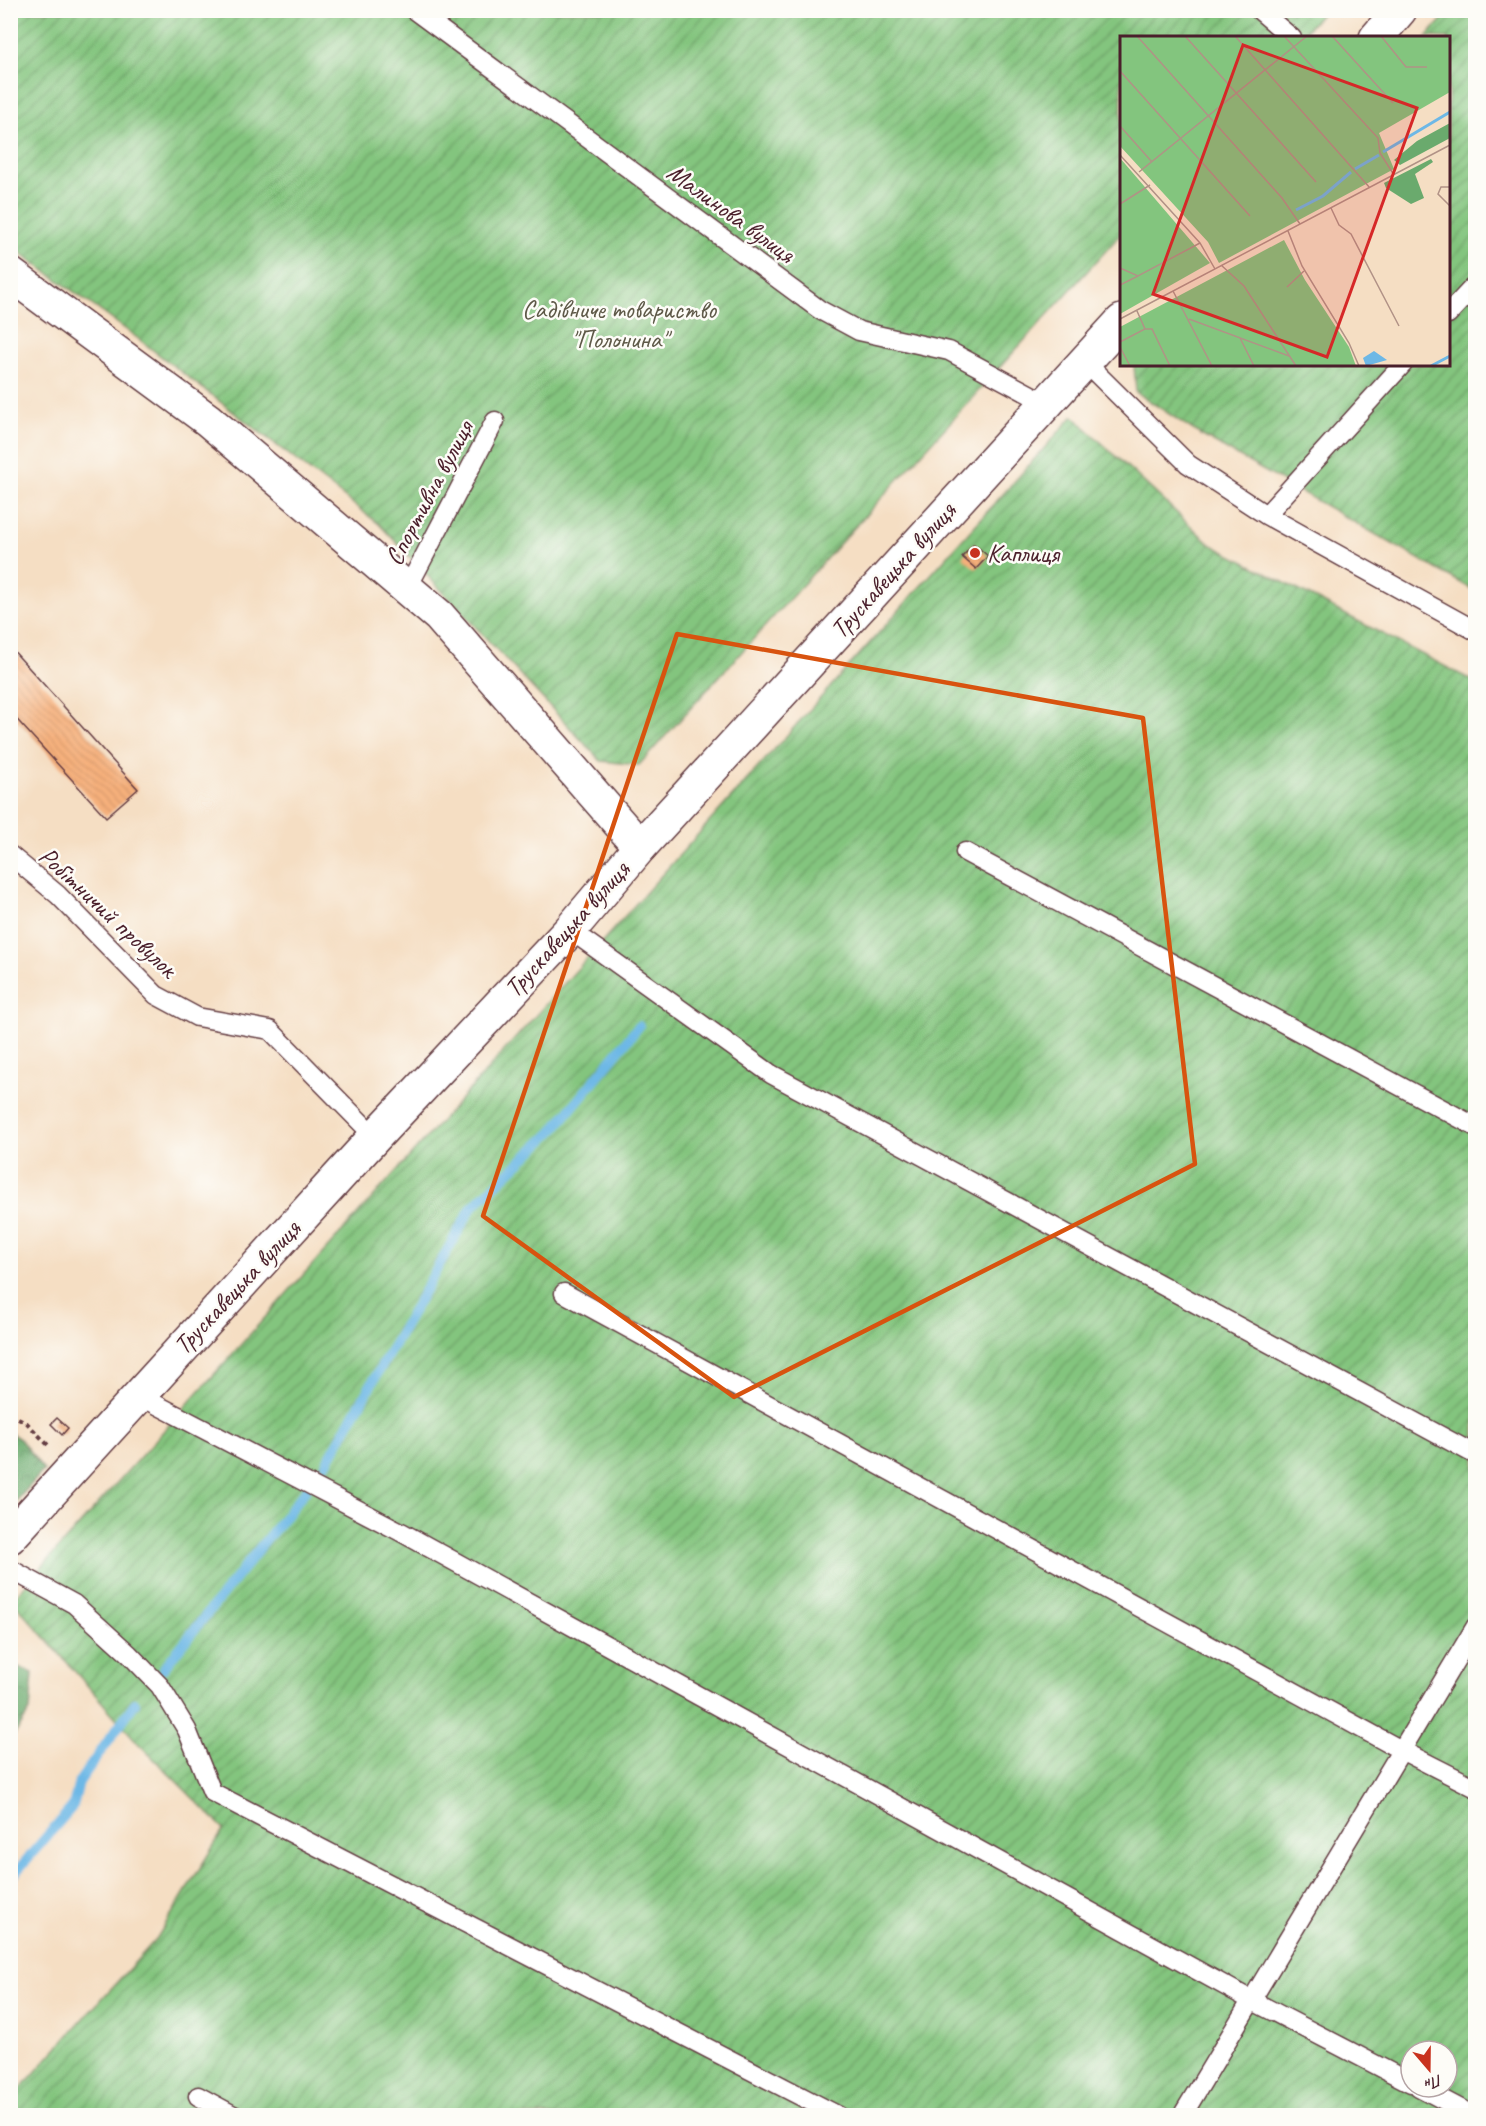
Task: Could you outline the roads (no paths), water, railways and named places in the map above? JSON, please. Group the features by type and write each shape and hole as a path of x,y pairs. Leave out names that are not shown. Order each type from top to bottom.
{"street":[{"path":"1378,36 1400,10"},
{"path":"10,274 208,420 439,616 640,847"},
{"name":"Трускавецька вулиця","path":"10,1537 375,1137 570,930 640,847 1120,323"}],"lane":[{"name":"Малинова вулиця","path":"414,10 820,310 859,331 949,351 1046,403"},
{"path":"1259,10 1290,36"},
{"path":"1450,313 1476,284"},
{"path":"1085,362 1188,464 1266,515 1476,631"},
{"path":"1266,515 1401,366"},
{"name":"Спортивна вулиця","path":"407,589 495,421"},
{"path":"965,852 1476,1127"},
{"name":"Робітничий провулок","path":"10,855 58,895 156,995 197,1017 270,1030 375,1137"},
{"path":"570,930 771,1074 1476,1455"},
{"path":"564,1293 1401,1750 1476,1788"},
{"path":"138,1395 401,1532 1251,2000 1399,2077"},
{"path":"10,1569 74,1604 160,1686 187,1730 212,1792 839,2115"},
{"path":"1182,2115 1476,1626"},
{"path":"198,2096 235,2115"},
{"path":"1443,2099 1474,2115"}],"waterway":[{"path":"326,1464 472,1207 551,1133 639,1026"},
{"path":"163,1669 306,1490"},
{"path":"10,1879 73,1806 79,1782 135,1703"}],"place":[{"name":"Каплиця","path":"975,553"}],"park label":[{"name":"Садівниче товариство \"Полонина\"","path":"619,324"}]}
